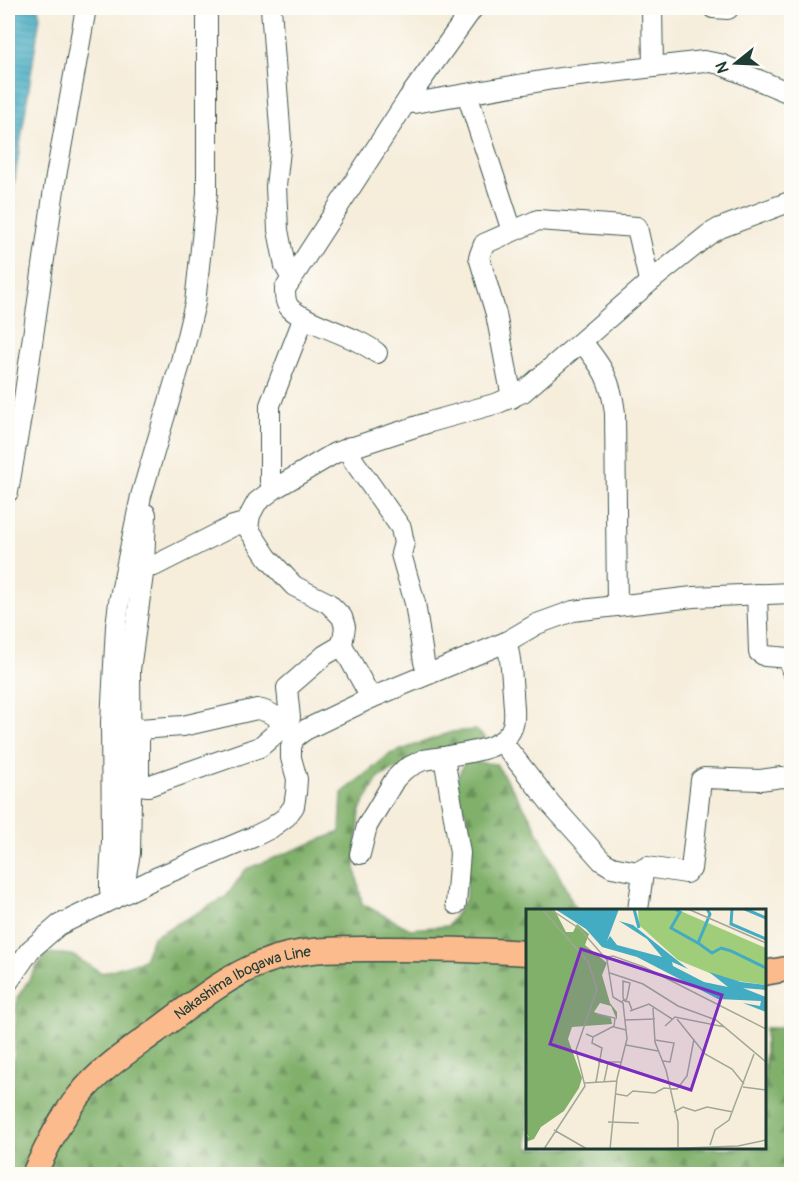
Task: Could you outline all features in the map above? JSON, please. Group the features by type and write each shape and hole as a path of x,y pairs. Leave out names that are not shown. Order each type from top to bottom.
{"main road":[{"name":"Nakashima Ibogawa Line","path":"34,1174 62,1120 80,1094 104,1071 197,1001 261,963 294,954 336,949 468,949 526,953"},
{"path":"766,973 792,968"}],"street":[{"path":"8,492 56,182 86,8"},
{"path":"119,896 110,891 110,879 112,678 119,602 141,496 181,361 195,303 207,193 207,8"},
{"path":"271,8 281,141 276,186 278,230 285,266 291,278"},
{"path":"377,353 358,339 304,317 291,309 285,300 285,289 408,99 473,8"},
{"path":"652,8 653,67"},
{"path":"408,99 414,104 553,79 704,60 720,64 792,94"},
{"path":"467,94 512,231"},
{"path":"371,698 342,645 345,627 342,616 328,603 294,586 267,557 248,528 248,522 257,502 274,489 350,447 512,398 523,392 651,280 708,235 720,228 792,201"},
{"path":"512,398 496,314 479,257 484,244 538,220 637,227 648,276 651,280"},
{"path":"274,489 270,480 270,405 304,317"},
{"path":"582,342 601,365 613,396 617,604"},
{"path":"350,447 353,460 401,528 404,543 401,555 415,603 424,663 428,674"},
{"path":"119,896 124,886 129,853 130,670 144,567 146,506 141,496"},
{"path":"144,567 154,566 233,526 248,522"},
{"path":"289,732 276,716 267,711 257,710 183,726 140,729 139,786 148,786 260,747 289,732 305,730 371,698 506,642 537,624 573,610 693,597 792,593"},
{"path":"757,594 759,652 765,656 789,658 792,671"},
{"path":"360,854 367,826 395,779 405,769 423,760 483,749 502,742 508,736 513,725 514,711 510,652 506,642"},
{"path":"8,982 21,961 39,941 59,925 158,877 253,837 286,817 294,806 297,779 291,758 287,688 325,655 342,645"},
{"path":"502,742 551,804 602,861 612,867 643,873"},
{"path":"444,757 460,853 456,904"},
{"path":"638,909 644,869 647,867 686,873 691,869 701,780 704,778 759,780 792,778"},
{"path":"8,955 30,941 39,941"}],"green space":[{"path":"475,730 486,738 431,752 379,777 360,810 355,867 362,904 410,929 448,926 466,899 468,819 454,785 465,761 496,764 531,818 576,909 526,909 526,1149 766,1149 766,1028 782,1028 791,996 791,1174 8,1174 8,1086 13,1078 17,998 46,953 72,955 102,973 144,960 153,937 226,897 246,869 340,832 342,793 390,754 452,732"}],"water":[{"path":"8,8 38,8 40,17 8,222"}]}
